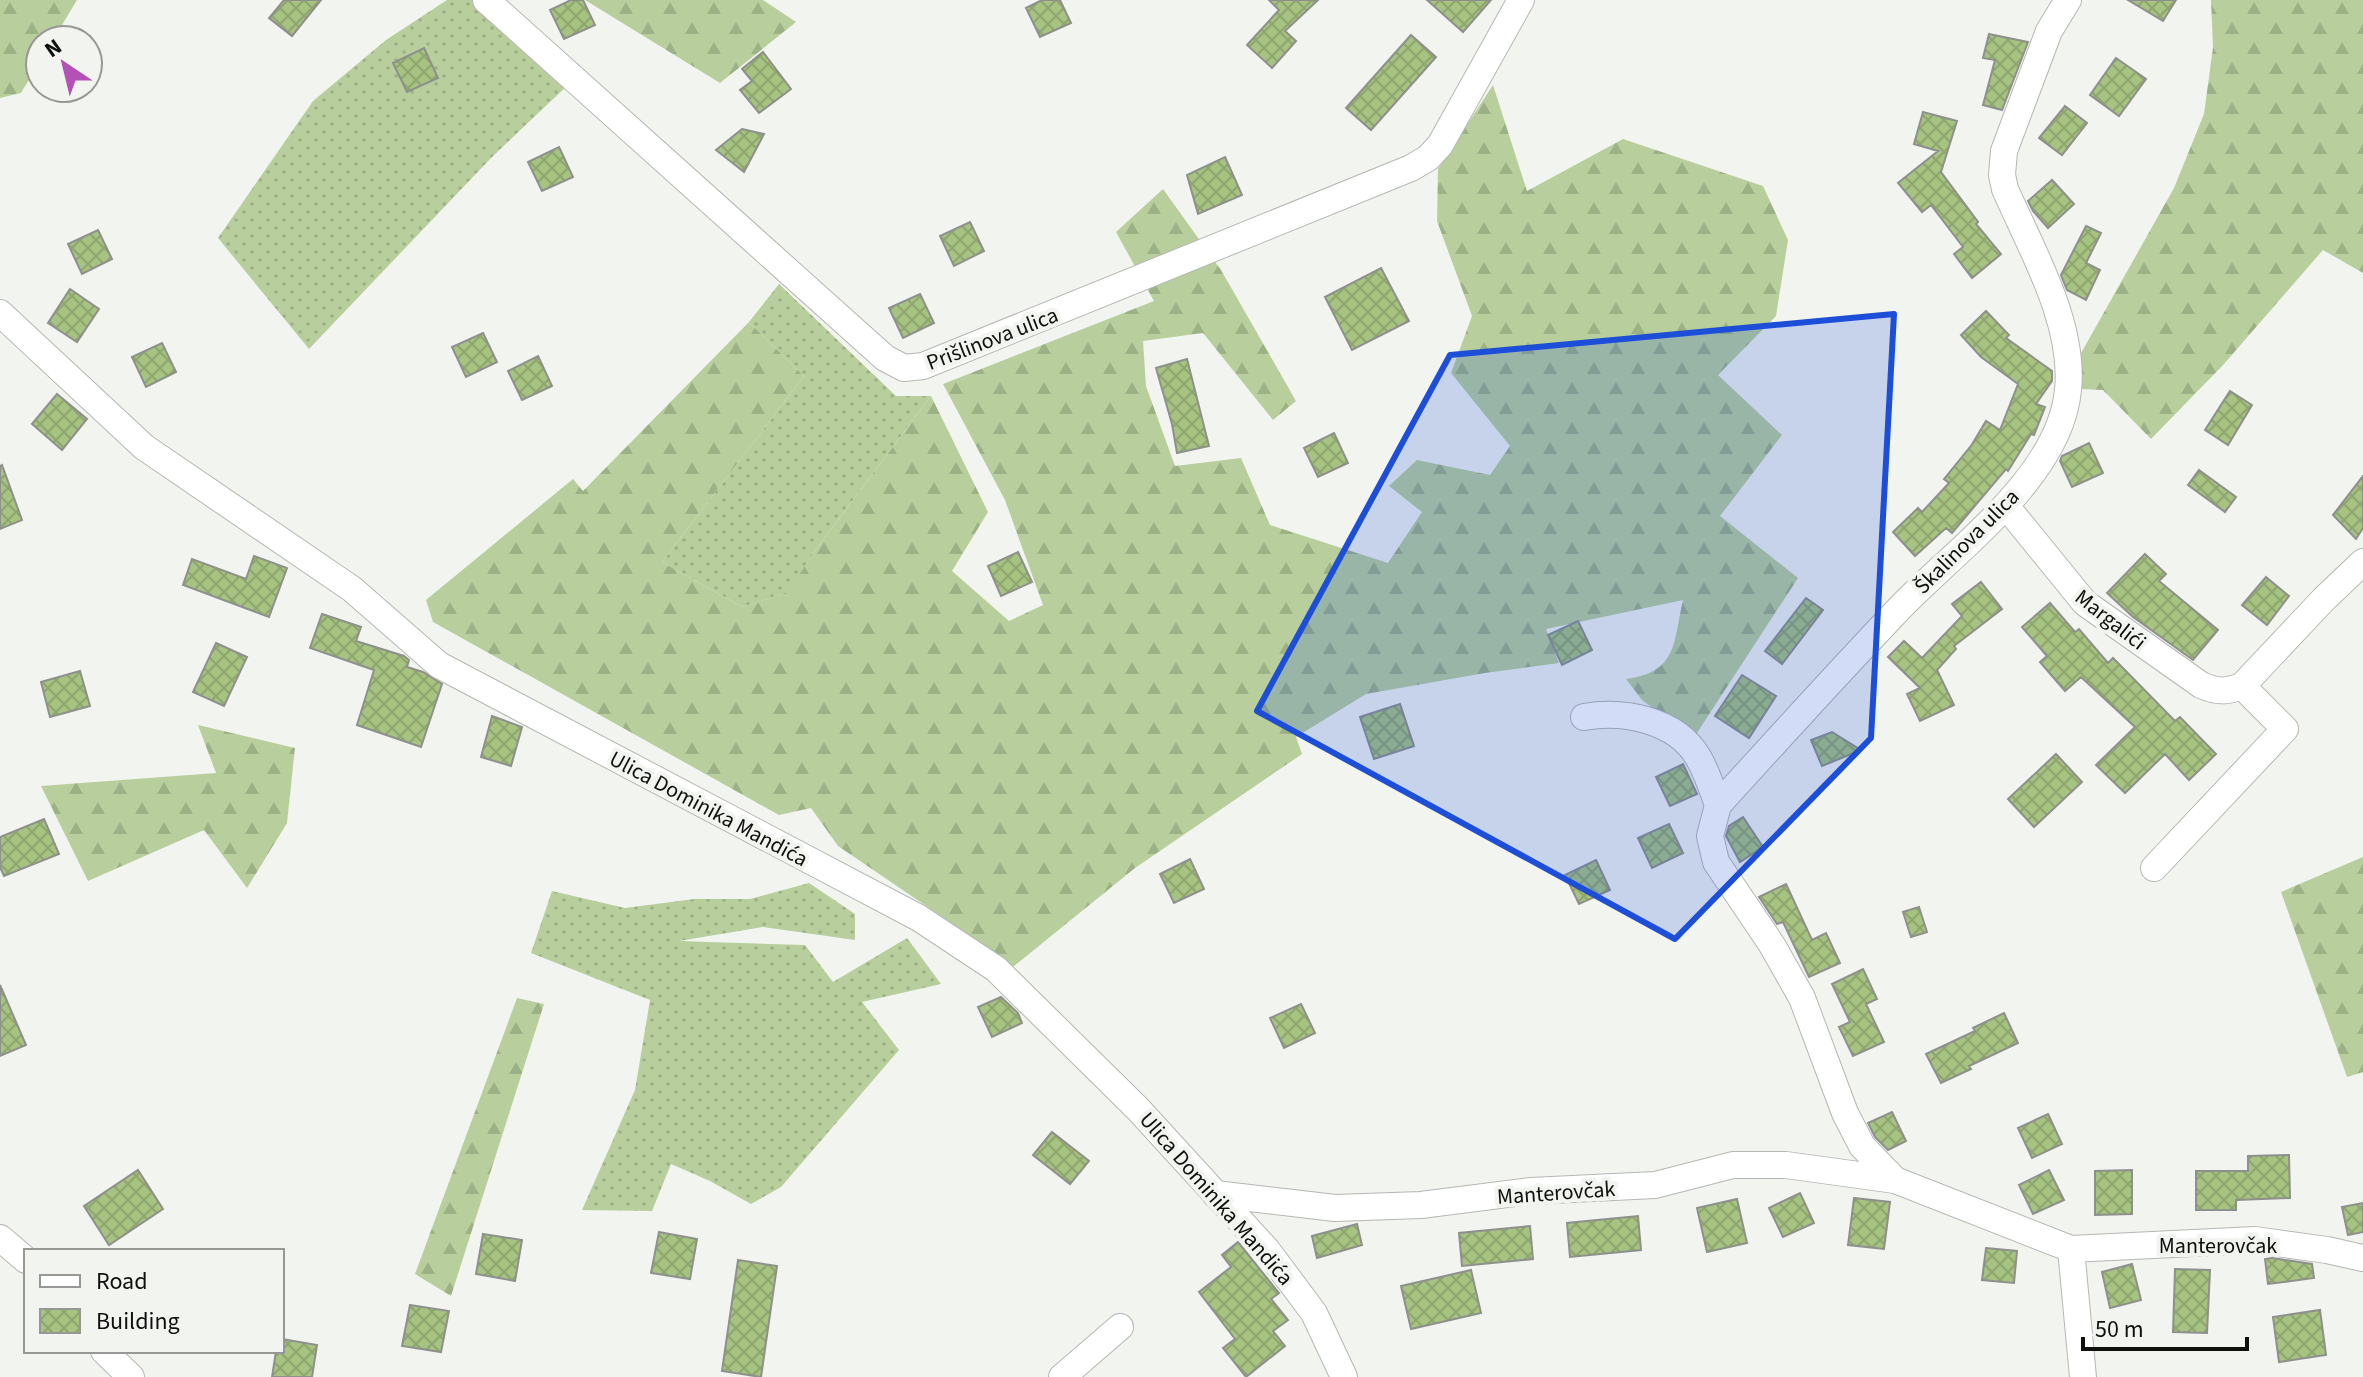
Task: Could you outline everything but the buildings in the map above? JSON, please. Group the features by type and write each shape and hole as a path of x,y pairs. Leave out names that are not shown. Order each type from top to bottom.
{"street":[{"name":"Prišlinova ulica","path":"486,0 885,358 904,368 923,366 1411,168 1428,158 1440,145 1517,1"},
{"name":"Škalinova ulica","path":"1718,805 1919,587 2006,506 2038,465 2055,433 2068,394 2069,365 2061,320 2005,189 2002,175 2004,151 2049,31 2068,0"},
{"name":"Ulica Dominika Mandića","path":"0,313 144,447 352,589 439,665 919,918 996,969 1138,1109 1267,1250 1314,1313 1344,1377"},
{"name":"Margalići","path":"2006,506 2070,587 2104,618 2201,685 2227,692 2242,686"},
{"path":"2154,868 2285,729 2242,686 2363,562"},
{"path":"1584,717 1620,714 1664,727 1677,734 1698,757 1718,805 1710,836 1716,862 1772,945 1802,998 1845,1113 1862,1146 1895,1180 2071,1249 2083,1377"},
{"name":"Manterovčak","path":"1215,1194 1335,1208 1421,1205 1531,1191 1655,1185 1733,1165 1786,1165 1895,1180"},
{"path":"0,1238 24,1258"},
{"name":"Manterovčak","path":"2071,1249 2255,1240 2363,1258"},
{"path":"1062,1377 1120,1327"},
{"path":"106,1353 131,1377"}],"highlighted area":[{"path":"1894,314 1871,738 1675,939 1257,711 1450,355"}],"green space":[{"path":"0,0 77,0 63,24 24,24 24,88 21,93 0,98"},
{"path":"447,0 478,0 569,84 492,157 309,349 218,238 313,101 386,40"},
{"path":"585,0 763,0 796,22 720,83"},
{"path":"2211,0 2363,0 2363,273 2323,250 2224,364 2151,439 2103,390 2079,389 2080,355 2174,188 2204,114 2213,47"},
{"path":"1493,85 1527,191 1623,139 1763,186 1788,240 1776,316 1718,375 1782,435 1720,516 1798,578 1693,739 1642,700 1626,679 1655,670 1664,662 1674,642 1683,600 1546,629 1559,663 1366,694 1296,737 1302,754 1135,868 998,979 988,948 838,846 811,808 779,815 433,622 426,600 573,479 583,491 749,322 804,376 662,562 742,607 788,592 814,552 931,396 988,512 952,571 1009,621 1043,605 1005,500 943,384 1154,301 1116,232 1163,189 1221,270 1296,401 1273,420 1203,333 1143,341 1146,386 1175,466 1241,458 1270,525 1388,563 1422,512 1389,486 1417,460 1490,475 1510,446 1451,373 1472,316 1437,221 1438,169"},
{"path":"779,284 896,396 931,396 814,552 789,592 742,607 662,562 804,376 749,322"},
{"path":"198,725 295,748 287,823 247,888 204,830 88,881 41,786 216,773"},
{"path":"2363,857 2363,1072 2347,1077 2281,892"},
{"path":"809,883 855,914 855,940 763,927 679,941 805,945 833,982 907,938 941,984 862,1002 899,1050 781,1187 751,1204 671,1164 652,1211 582,1210 635,1090 650,1000 531,953 552,891 625,908 694,899 750,899"},
{"path":"517,998 544,1004 451,1296 415,1274"}]}
